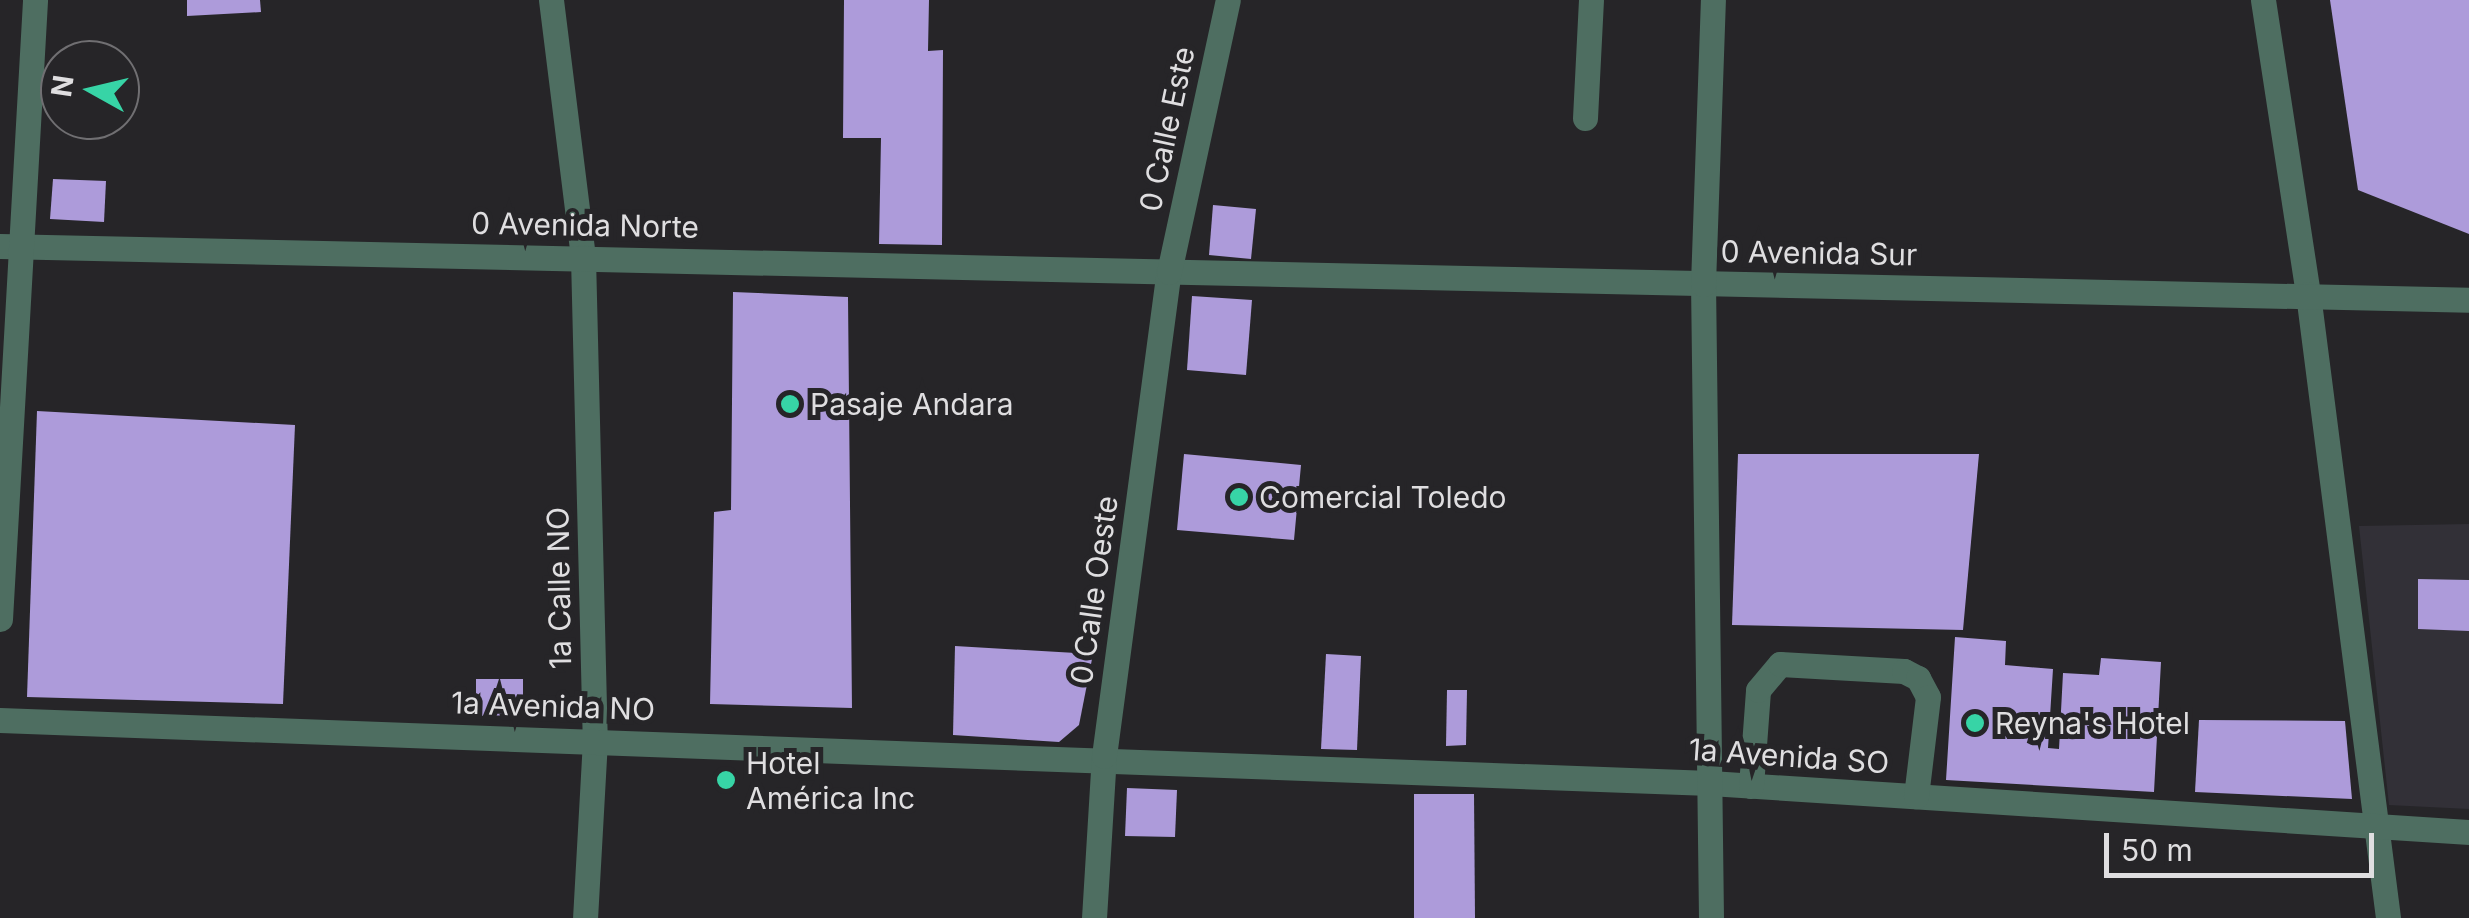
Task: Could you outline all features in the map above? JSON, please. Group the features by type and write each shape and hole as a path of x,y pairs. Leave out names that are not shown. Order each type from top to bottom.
{"street":[{"path":"0,619 10,246 35,0"},
{"name":"1a Calle NO","path":"551,0 583,257 595,740 585,918"},
{"name":"0 Calle Este","path":"1169,272 1228,0"},
{"path":"1585,118 1591,0"},
{"path":"1711,918 1703,284 1713,0"},
{"path":"2262,0 2308,294 2388,918"},
{"name":"0 Avenida Norte","path":"10,246 1169,272"},
{"name":"0 Avenida Sur","path":"1169,272 2469,300"},
{"name":"0 Calle Oeste","path":"1094,918 1104,756 1169,272"},
{"path":"1751,786 1758,690 1780,664 1904,671 1918,678 1928,698 1916,796"},
{"name":"1a Avenida NO","path":"0,720 1104,756"},
{"name":"1a Avenida SO","path":"1104,756 1710,783 2469,832"}],"shaded area":[{"path":"2469,524 2469,809 2389,805 2359,526"}],"building":[{"path":"187,0 260,0 261,12 187,16"},
{"path":"844,0 929,0 928,51 943,50 942,245 879,244 881,138 843,138"},
{"path":"2330,0 2469,0 2469,234 2358,190"},
{"path":"53,179 106,181 104,222 50,219"},
{"path":"1213,205 1256,209 1251,259 1209,255"},
{"name":"Pasaje Andara","path":"733,292 848,297 852,708 710,704 714,512 731,510"},
{"path":"1192,296 1252,300 1246,375 1187,370"},
{"path":"37,411 295,425 283,704 27,697"},
{"name":"Comercial Toledo","path":"1184,454 1301,465 1294,540 1177,530"},
{"path":"1738,454 1979,454 1963,630 1732,625"},
{"path":"2418,579 2469,580 2469,631 2418,629"},
{"path":"1955,637 2006,641 2005,665 2053,669 2048,748 2059,749 2063,673 2099,675 2101,658 2161,662 2154,792 1946,780"},
{"path":"955,646 1093,654 1079,725 1059,742 953,735"},
{"path":"1326,654 1361,656 1357,750 1321,749"},
{"path":"476,679 523,679 523,715 476,716"},
{"path":"1447,690 1467,690 1466,745 1446,746"},
{"path":"2199,720 2345,721 2352,799 2195,792"},
{"path":"1127,788 1177,790 1175,837 1125,836"},
{"path":"1414,794 1474,794 1475,918 1414,918"}],"place":[{"name":"Pasaje Andara","path":"790,404"},
{"name":"Comercial Toledo","path":"1239,497"},
{"name":"Reyna's Hotel","path":"1975,723"},
{"name":"Hotel América Inc","path":"726,780"}]}
